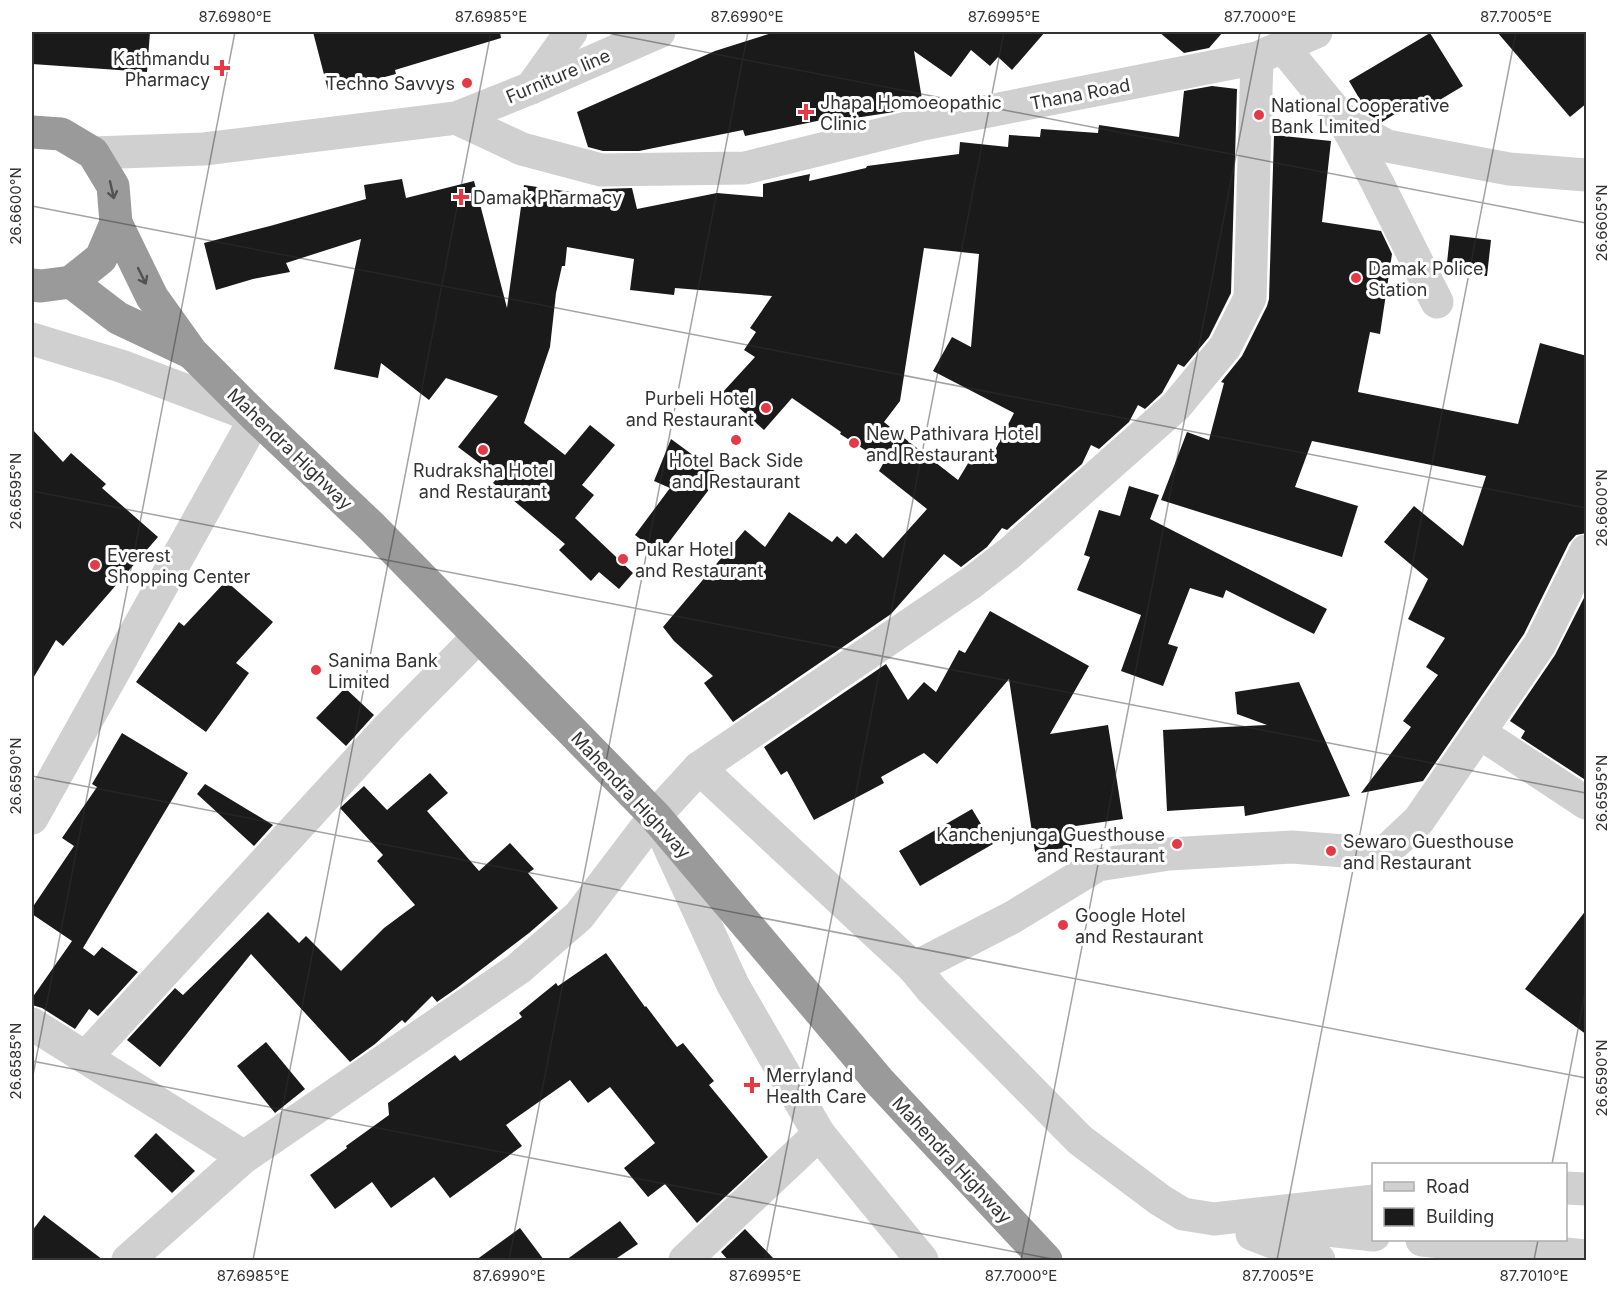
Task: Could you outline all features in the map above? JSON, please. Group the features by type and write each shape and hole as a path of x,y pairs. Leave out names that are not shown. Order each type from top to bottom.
{"highway":[{"name":"Mahendra Highway","path":"32,132 61,134 93,153 113,186 116,223 152,297 192,353 255,417 372,527 655,816 878,1080 1046,1260"},
{"name":"Mahendra Highway","path":"116,223 100,258 71,282 118,318 192,353"},
{"path":"32,285 71,282"}],"street":[{"path":"531,88 571,32"},
{"name":"Furniture line","path":"93,153 204,149 456,118 658,32"},
{"name":"Thana Road","path":"456,118 522,149 601,170 745,168 923,124 1270,52 1316,32"},
{"path":"1270,52 1345,123 1387,146 1509,169 1587,174"},
{"path":"128,1260 244,1157 518,969 579,916 655,816 699,768 971,583 1011,552 1176,406 1225,347 1250,298 1270,52"},
{"path":"1345,123 1437,302"},
{"path":"32,339 121,366 255,417 32,818"},
{"path":"914,968 1013,916 1098,865 1169,854 1292,846 1383,854 1419,820 1480,733 1540,644 1585,557"},
{"path":"86,1057 388,728 479,636"},
{"path":"1480,733 1587,803"},
{"path":"699,768 914,968 932,990 1080,1140 1160,1200 1183,1214 1372,1235"},
{"path":"655,816 734,985 819,1134 922,1260"},
{"path":"32,1024 244,1157"},
{"path":"685,1260 819,1134"},
{"path":"1567,1188 1587,1189"},
{"path":"1214,1219 1372,1201"},
{"path":"1214,1219 1319,1260"},
{"path":"1441,1241 1587,1256"}],"building":[{"path":"32,32 150,32 147,72 32,64"},
{"path":"313,32 500,32 501,38 395,70 396,74 328,90"},
{"path":"775,32 1045,32 1012,70 998,57 990,66 971,50 951,77 914,51 923,105 842,120 841,116 745,136 743,130 639,151 603,151 588,147 577,112 715,51"},
{"path":"1159,32 1223,32 1209,48 1184,53"},
{"path":"1497,32 1587,32 1587,103 1570,117"},
{"path":"1430,33 1463,86 1423,110 1417,100 1382,122 1369,115 1349,81"},
{"path":"1212,86 1237,89 1231,293 1209,337 1184,367 1178,364 1162,393 1145,409 1138,405 1129,422 1099,449 1091,445 1082,464 1007,530 1002,528 987,547 961,567 944,554 891,614 733,722 704,683 713,676 674,641 663,627 745,530 765,547 789,512 832,542 837,536 846,544 856,533 883,558 927,509 879,471 884,462 840,434 841,432 792,398 764,430 722,393 755,357 744,350 756,332 750,328 772,296 675,288 674,295 630,290 634,259 567,247 565,266 562,266 556,293 550,347 524,423 565,455 590,425 615,445 582,485 594,495 575,518 633,573 619,589 599,572 591,581 559,550 565,544 493,483 498,477 458,447 498,396 446,378 429,400 381,363 378,378 334,369 361,239 286,263 290,272 253,279 216,290 204,243 366,199 364,185 402,179 406,198 474,181 507,308 524,185 604,197 602,189 632,188 637,209 717,193 763,197 763,184 810,174 809,181 867,166 959,154 960,142 1008,147 1009,135 1040,137 1041,129 1098,133 1099,125 1179,137 1184,91","holes":["924,248 979,254 971,347 952,337 933,371 1014,413 988,464 973,455 958,480 899,434 893,445 895,431 884,422 900,401"]},
{"path":"1274,135 1331,141 1322,222 1381,231 1392,254 1380,334 1370,332 1358,392 1518,424 1540,343 1587,356 1587,533 1576,535 1569,543 1524,634 1423,781 1361,793 1411,727 1403,721 1438,675 1426,667 1445,638 1408,619 1428,579 1384,542 1414,506 1463,546 1486,476 1312,441 1295,487 1358,506 1342,557 1161,500 1187,432 1209,440 1224,383 1221,382 1242,356 1267,306"},
{"path":"1450,235 1491,240 1487,276 1446,272"},
{"path":"32,429 63,462 71,453 106,484 102,488 158,537 63,646 56,640 32,680"},
{"path":"671,439 720,475 660,554 635,535 670,488 654,481"},
{"path":"1129,486 1159,495 1150,519 1327,609 1314,634 1226,590 1223,598 1190,588 1168,644 1178,647 1163,686 1121,671 1141,615 1077,590 1090,557 1084,555 1099,510 1120,516"},
{"path":"226,581 273,622 236,663 249,673 206,732 136,682 179,622 184,626"},
{"path":"1587,592 1587,781 1521,738 1525,731 1510,721 1555,655"},
{"path":"990,611 1089,666 1050,734 1108,725 1123,819 1069,827 1072,847 1035,852 1009,679 937,764 924,753 881,777 884,783 814,820 787,771 781,775 764,747 886,664 908,700 924,682 936,692 959,650 965,653"},
{"path":"1299,682 1350,796 1245,816 1244,806 1167,811 1163,730 1267,725 1237,714 1235,692"},
{"path":"345,688 374,715 346,746 316,718"},
{"path":"122,733 188,773 83,948 94,956 102,947 138,972 98,1016 89,1009 75,1029 42,1008 32,1005 32,998 72,941 32,914 32,908 74,846 62,838 97,787 92,784"},
{"path":"430,773 448,793 427,811 479,871 510,843 534,869 528,873 558,908 529,933 437,1002 432,996 405,1023 402,1020 350,1062 251,954 160,1067 127,1040 175,988 183,995 268,912 299,943 306,936 341,971 384,928 415,905 377,861 383,855 340,808 364,786 387,810"},
{"path":"205,784 273,825 254,846 197,794"},
{"path":"972,809 993,844 920,886 899,851"},
{"path":"1587,909 1587,1035 1525,989"},
{"path":"606,953 677,1047 683,1043 714,1081 709,1085 768,1157 697,1223 665,1184 648,1197 624,1168 655,1143 610,1087 588,1103 570,1080 506,1125 522,1146 450,1198 434,1177 391,1208 372,1182 335,1209 310,1175 389,1115 388,1103 455,1055 460,1061 522,1017 519,1013 556,983 558,986"},
{"path":"266,1042 305,1089 275,1113 237,1066"},
{"path":"156,1133 195,1171 172,1193 134,1156"},
{"path":"44,1215 103,1260 32,1260 32,1231"},
{"path":"620,1221 638,1244 614,1260 566,1260"},
{"path":"520,1228 544,1260 476,1260"},
{"path":"745,1229 775,1260 728,1260 721,1252"}],"place":[{"name":"Kathmandu Pharmacy","path":"222,68"},
{"name":"Techno Savvys","path":"467,83"},
{"name":"Jhapa Homoeopathic Clinic","path":"806,112"},
{"name":"National Cooperative Bank Limited","path":"1259,115"},
{"name":"Damak Pharmacy","path":"461,197"},
{"name":"Damak Police Station","path":"1356,278"},
{"name":"Purbeli Hotel and Restaurant","path":"766,408"},
{"name":"Hotel Back Side and Restaurant","path":"736,440"},
{"name":"New Pathivara Hotel and Restaurant","path":"854,443"},
{"name":"Rudraksha Hotel and Restaurant","path":"483,450"},
{"name":"Pukar Hotel and Restaurant","path":"623,559"},
{"name":"Everest Shopping Center","path":"95,565"},
{"name":"Sanima Bank Limited","path":"316,670"},
{"name":"Kanchenjunga Guesthouse and Restaurant","path":"1177,844"},
{"name":"Sewaro Guesthouse and Restaurant","path":"1331,851"},
{"name":"Google Hotel and Restaurant","path":"1063,925"},
{"name":"Merryland Health Care","path":"752,1085"}]}
